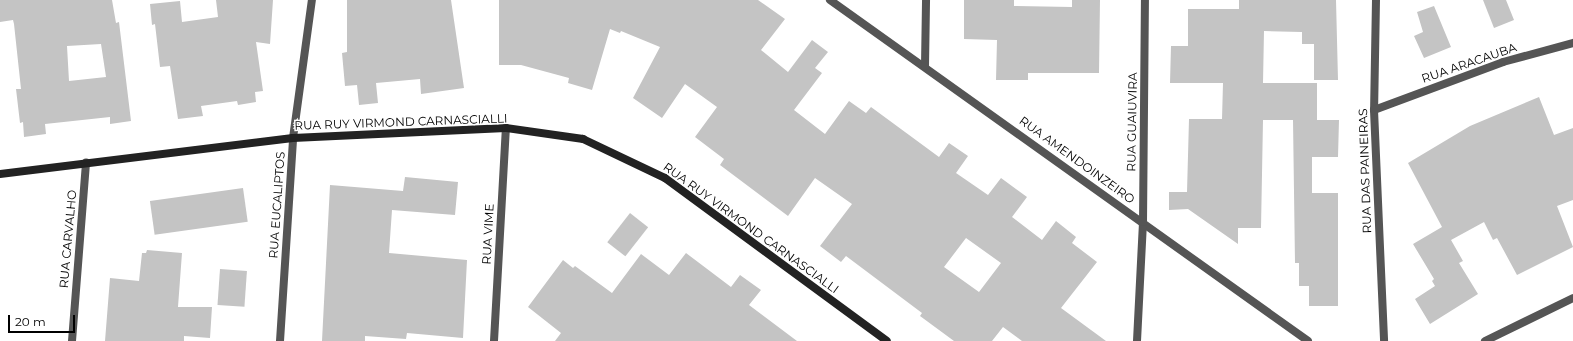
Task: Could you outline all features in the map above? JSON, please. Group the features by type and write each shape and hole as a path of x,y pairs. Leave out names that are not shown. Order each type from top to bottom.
{"street":[{"name":"RUA EUCALIPTOS","path":"280,341 293,138 312,0"},
{"name":"RUA AMENDOINZEIRO","path":"830,0 925,66 1308,341"},
{"path":"925,66 926,0"},
{"name":"RUA GUAIUVIRA","path":"1137,341 1143,222 1145,0"},
{"name":"RUA DAS PAINEIRAS","path":"1376,0 1374,110 1384,341"},
{"name":"RUA ARACAUBA","path":"1374,110 1503,62 1573,43"},
{"name":"RUA RUY VIRMOND CARNASCIALLI","path":"0,174 293,138 506,128 582,139 665,178 887,341"},
{"name":"RUA VIME","path":"494,341 506,128"},
{"name":"RUA CARVALHO","path":"72,341 86,163"},
{"path":"1486,341 1573,298"}],"building":[{"path":"0,0 112,0 116,23 119,22 131,121 110,124 110,117 45,124 46,134 24,137 23,122 20,123 16,89 21,89 14,24 13,20 0,22","holes":["101,44 106,77 69,81 67,46"]},
{"path":"216,0 273,0 270,44 256,42 263,91 255,92 256,102 238,105 237,101 201,106 203,116 178,119 170,66 160,67 155,24 152,25 150,4 180,1 182,22 218,17"},
{"path":"347,0 451,0 464,88 421,94 420,79 376,83 378,103 359,105 357,85 345,86 342,53 347,52"},
{"path":"499,0 758,0 785,19 761,50 788,72 812,40 828,52 815,68 822,73 794,110 825,134 849,101 866,113 871,107 939,157 949,143 968,156 956,173 988,195 1001,178 1027,197 1012,217 1042,240 1056,221 1076,237 1072,243 1097,262 1061,308 1106,341 1022,341 1003,327 992,341 954,341 920,316 922,313 846,256 841,262 820,246 852,204 815,178 788,216 720,165 724,159 695,137 717,107 685,84 662,118 633,98 660,47 621,31 620,33 610,29 592,90 568,83 569,78 521,65 499,65","holes":["966,238 1001,263 979,292 944,267"]},
{"path":"964,0 1014,0 1014,6 1072,7 1072,0 1100,0 1099,73 1028,73 1028,80 996,80 997,40 964,39"},
{"path":"1239,0 1336,0 1338,80 1314,80 1314,44 1302,44 1302,32 1264,31 1263,83 1317,83 1317,120 1339,120 1338,157 1312,157 1312,193 1338,193 1338,306 1309,306 1309,286 1299,286 1299,263 1295,263 1293,120 1263,120 1261,228 1238,228 1238,244 1188,209 1169,210 1169,192 1187,192 1189,119 1222,119 1223,83 1170,83 1171,46 1188,46 1188,9 1239,9"},
{"path":"1483,0 1506,0 1514,20 1494,28"},
{"path":"1434,6 1451,47 1424,58 1414,36 1423,32 1417,12"},
{"path":"1539,97 1554,135 1573,128 1573,200 1557,206 1573,247 1517,275 1497,238 1493,240 1484,222 1451,240 1463,261 1459,263 1478,294 1430,324 1415,299 1435,286 1432,281 1434,279 1413,244 1442,227 1408,163 1470,126"},
{"path":"405,177 458,182 455,215 392,210 389,253 467,260 463,338 407,333 406,339 365,336 365,341 322,341 330,185 403,191"},
{"path":"243,188 248,222 155,235 150,201"},
{"path":"630,213 648,227 625,256 607,242"},
{"path":"147,250 182,253 178,307 212,307 210,338 184,336 184,341 105,341 110,278 139,281 142,253 146,253"},
{"path":"686,253 731,287 740,275 761,290 749,305 797,341 555,341 561,333 528,307 563,260 573,268 575,266 612,293 641,254 669,275"},
{"path":"220,269 247,271 244,307 217,305"}]}
